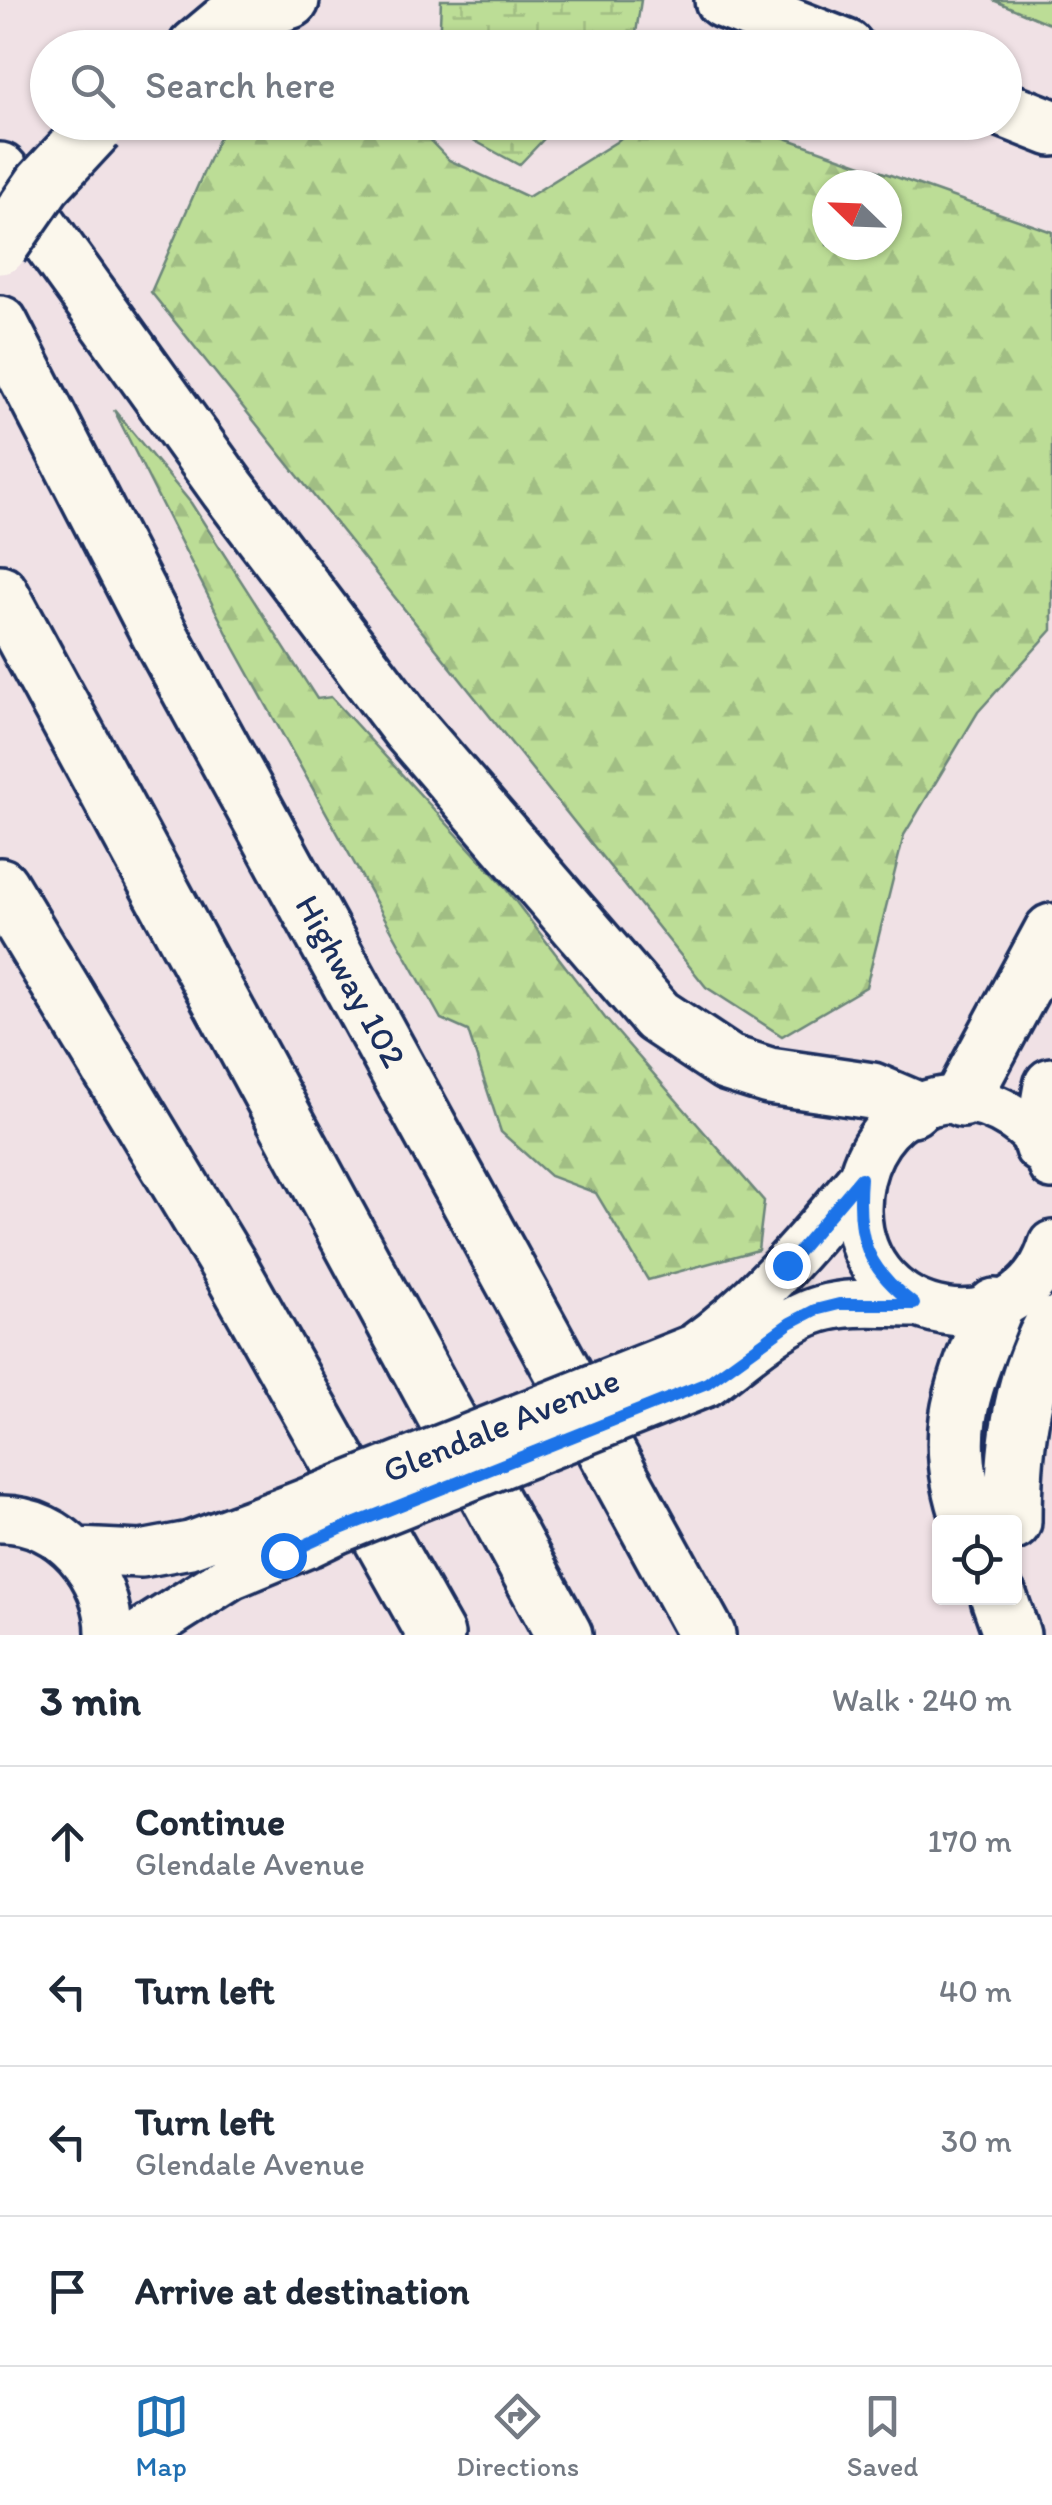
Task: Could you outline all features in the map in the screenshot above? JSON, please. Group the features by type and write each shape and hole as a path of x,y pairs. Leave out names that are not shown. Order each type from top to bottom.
{"highway":[{"path":"217,30 227,22 291,0"},
{"path":"723,0 800,30"},
{"path":"1022,116 1052,128"},
{"path":"0,246 42,184 85,140"},
{"path":"0,171 216,473 396,711 657,1016 728,1063 769,1076 937,1104 1052,932"},
{"name":"Highway 102","path":"0,324 164,641 707,1635"},
{"path":"0,594 564,1635"},
{"path":"0,862 56,977"},
{"path":"0,886 229,1266 436,1635"},
{"path":"1049,1157 1052,1086"},
{"path":"970,1515 958,1482 956,1434 970,1370 996,1307"},
{"path":"1013,1515 1015,1455 1021,1418 1030,1379 1052,1326"}],"main road":[{"path":"914,1304 890,1286 872,1263 858,1212 861,1178 872,1148 889,1126 937,1104 1004,1112 1025,1126 1049,1157"},
{"name":"Glendale Avenue","path":"700,1366 728,1323 760,1293 861,1178"},
{"path":"996,1307 1038,1274 1051,1252"},
{"name":"Glendale Avenue","path":"77,1550 141,1554 301,1526 700,1366 815,1310 839,1304 914,1304 938,1312 965,1314 996,1307"},
{"name":"Glendale Avenue","path":"0,1519 46,1529 77,1550 98,1580 110,1615 109,1635"},
{"name":"Glendale Avenue","path":"138,1635 301,1526"}],"green space":[{"path":"441,0 641,0 636,30 440,30"},
{"path":"993,0 1052,0 1052,25"},
{"path":"218,140 430,140 449,160 528,197 618,140 791,140 876,170 812,170 812,260 902,260 902,179 1052,232 1052,630 978,712 904,835 866,987 782,1036 706,987 151,292"},
{"path":"473,140 543,140 519,165"},
{"path":"114,410 191,503 317,699 331,697 503,885 605,1018 764,1201 758,1250 648,1280 596,1193 550,1176 501,1132 468,1031 441,1019 234,647"}],"route":[{"path":"283,1555 707,1383 790,1323 815,1310 839,1304 914,1304 890,1286 872,1263 858,1212 861,1178 787,1265"}]}
